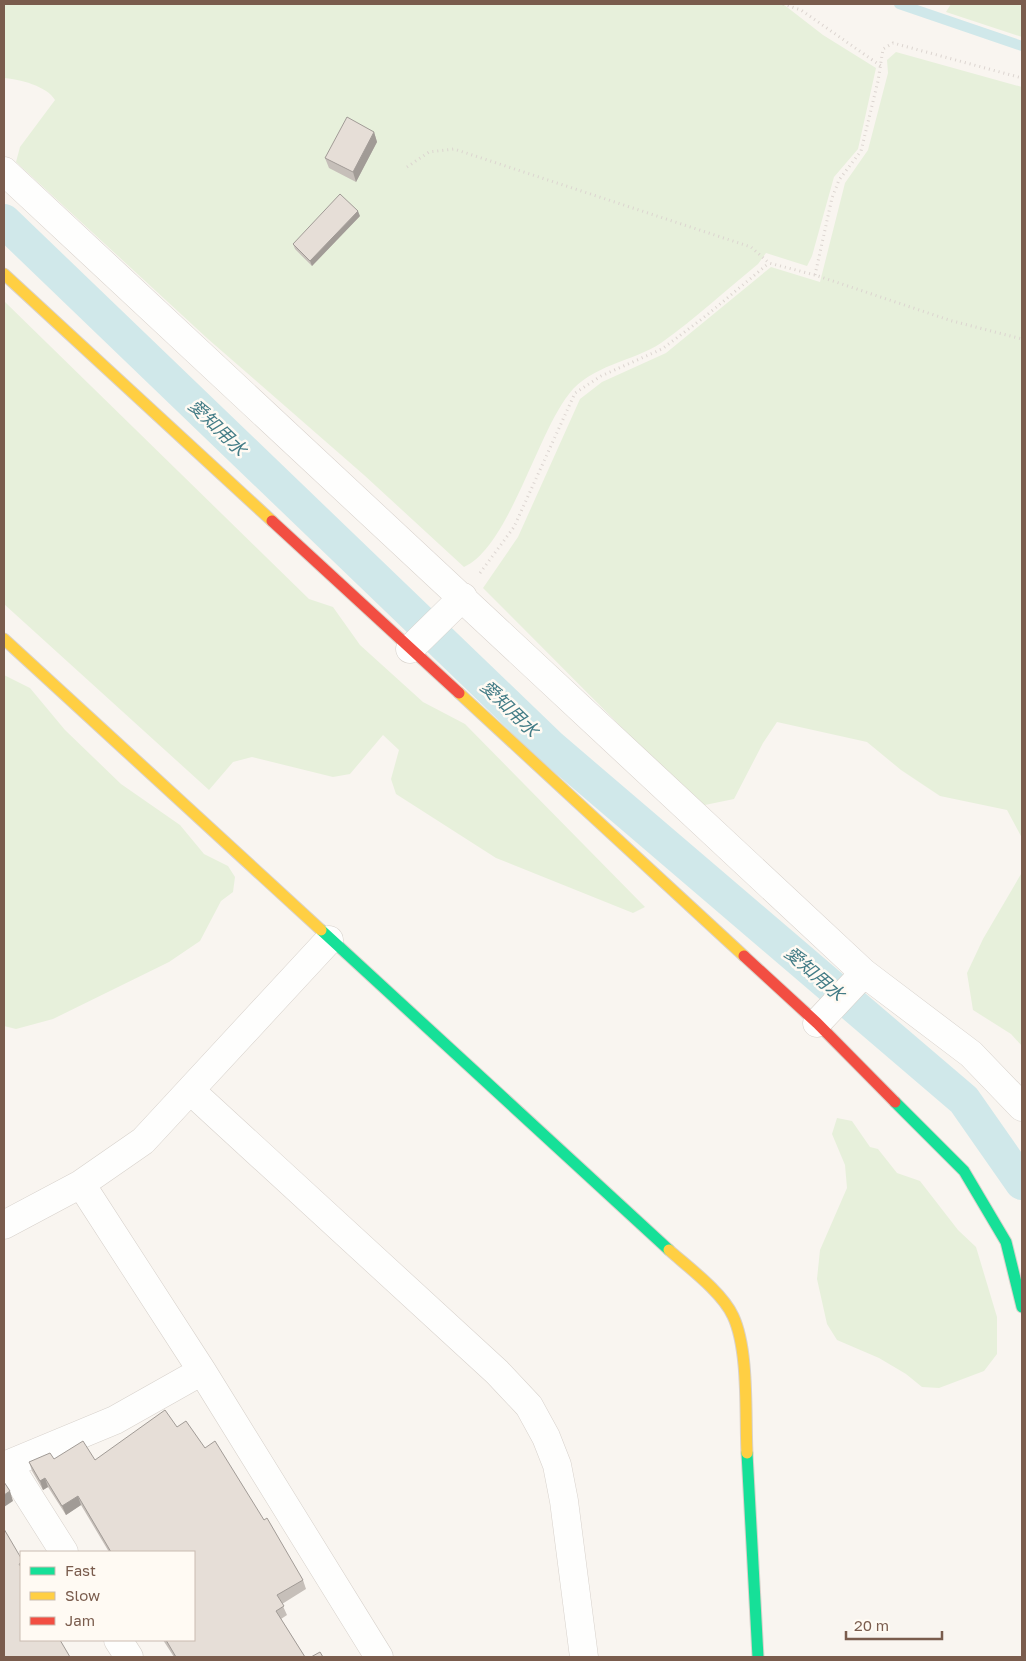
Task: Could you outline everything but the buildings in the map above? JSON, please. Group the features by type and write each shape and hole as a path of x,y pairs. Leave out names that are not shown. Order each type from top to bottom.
{"street":[{"path":"4,171 459,601 861,976 971,1054 1022,1107"},
{"path":"4,274 416,643 820,1020 964,1171 1006,1242 1022,1307"},
{"path":"416,643 459,601"},
{"path":"4,639 329,940 716,1293 733,1315 742,1347 758,1657"},
{"path":"4,1225 82,1184 143,1141 329,940"},
{"path":"820,1020 861,976"},
{"path":"191,1091 497,1372 529,1406 546,1437 557,1465 564,1501 584,1657"},
{"path":"82,1184 202,1371 380,1657"},
{"path":"63,1551 7,1465 115,1420 202,1371"},
{"path":"119,1641 129,1657"}],"path":[{"path":"783,4 800,10 881,66"},
{"path":"815,275 832,198 839,180 860,151 881,66 883,49 893,43 1022,78"},
{"path":"407,168 429,152 454,149 751,247 769,263 815,275 952,321 1022,339"},
{"path":"459,601 514,527 575,393 601,376 662,348 707,316 769,263"}],"green space":[{"path":"4,4 783,4 823,35 876,68 858,149 834,177 812,256 807,266 766,253 758,264 674,334 650,349 600,370 578,384 557,412 508,514 494,538 480,556 464,567 364,475 208,339 16,162 20,147 55,100 39,87 4,78"},
{"path":"951,4 1022,4 1022,37 946,12"},
{"path":"896,52 1022,87 1022,838 1007,810 940,796 901,770 867,742 777,722 763,743 734,799 700,806 483,588 518,537 580,399 602,382 666,353 771,267 820,282 845,183 868,150 888,73 887,60"},
{"path":"4,301 309,599 333,607 360,645 423,702 465,724 645,907 633,913 496,858 396,794 391,779 399,750 383,735 350,774 333,777 252,757 233,762 209,790 4,604"},
{"path":"4,675 30,688 65,730 121,784 180,825 204,854 228,866 235,877 233,892 221,901 200,941 169,962 53,1019 16,1029 4,1026"},
{"path":"1022,844 1022,1046 1011,1034 973,1010 967,973 983,939 1021,874"},
{"path":"837,1118 852,1121 870,1147 878,1149 897,1173 920,1181 958,1230 976,1247 997,1317 997,1354 984,1371 939,1388 922,1387 906,1374 879,1358 837,1340 827,1324 817,1279 820,1250 847,1188 845,1165 832,1134"}],"waterway":[{"path":"899,4 1022,46"},
{"name":"愛知用水","path":"4,221 551,747 964,1100 1022,1183"}],"traffic: fast":[{"path":"321,930 669,1250"},
{"path":"895,1102 964,1171 1006,1242 1022,1307"},
{"path":"747,1453 758,1657"}],"traffic: slow":[{"path":"4,274 272,521"},
{"path":"4,639 321,930"},
{"path":"459,693 744,956"},
{"path":"669,1250 713,1289 733,1316 742,1346 744,1364 747,1453"}],"traffic: jam":[{"path":"272,521 459,693"},
{"path":"744,956 817,1023 895,1102"}]}
